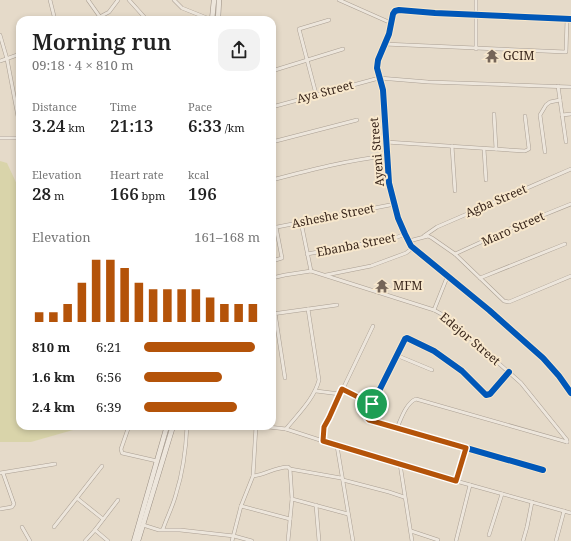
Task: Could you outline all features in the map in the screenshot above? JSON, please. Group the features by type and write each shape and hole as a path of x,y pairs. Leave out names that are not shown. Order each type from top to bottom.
{"main road":[{"path":"212,16 214,0"},
{"path":"218,16 219,0"},
{"path":"134,541 165,430"},
{"path":"138,541 172,430"}],"street":[{"path":"50,0 54,16"},
{"path":"88,0 99,16"},
{"path":"102,16 108,12 118,0"},
{"path":"129,0 143,16"},
{"path":"174,0 182,8 202,16"},
{"path":"339,0 391,23 394,12 399,10 571,20"},
{"path":"476,0 476,49"},
{"path":"384,44 566,52 567,19"},
{"path":"316,94 299,29 328,20"},
{"name":"Ayeni Street","path":"391,23 389,34 378,60 379,78 383,90 389,183 398,218 411,246"},
{"path":"0,35 7,59 16,106"},
{"path":"276,70 343,49"},
{"path":"0,61 16,56"},
{"name":"Aya Street","path":"276,106 379,78 428,82 571,87"},
{"path":"558,86 566,142"},
{"path":"545,152 540,115 546,105 550,102 560,100"},
{"path":"494,114 496,149"},
{"path":"562,115 571,114"},
{"path":"386,142 527,151 529,149 525,116"},
{"path":"276,141 357,120"},
{"path":"0,138 16,138"},
{"path":"452,146 455,191"},
{"path":"484,149 486,180"},
{"path":"276,179 363,158 387,156"},
{"name":"Agba Street","path":"422,237 436,226 571,169"},
{"name":"Asheshe Street","path":"276,227 395,204"},
{"name":"Maro Street","path":"455,254 514,227 571,204"},
{"path":"301,222 311,271"},
{"path":"276,227 282,258 276,260"},
{"name":"Ebanba Street","path":"307,254 394,238 405,234"},
{"path":"409,240 428,236 432,238 455,254 504,301 509,302 571,276"},
{"path":"480,278 565,244"},
{"path":"324,276 371,266 406,253 410,250 411,246 448,275 543,358 570,391"},
{"name":"Edejor Street","path":"276,277 285,274 311,271 434,310 445,316 509,372 526,389 567,440 567,442 416,399 410,402 401,417 397,428"},
{"path":"434,310 448,275"},
{"path":"276,314 337,305"},
{"path":"286,428 305,407 316,391 319,380 308,309"},
{"path":"276,326 285,378"},
{"path":"323,441 326,422 372,326"},
{"path":"509,372 488,395 486,395 462,371 434,351 407,338 403,340 372,404 367,418 369,420 543,470"},
{"path":"396,355 432,370"},
{"path":"342,389 372,404"},
{"path":"316,391 340,394"},
{"path":"276,427 286,428 337,446 571,513"},
{"path":"128,430 121,449 122,453 157,461"},
{"path":"163,529 177,493 181,477 185,452 186,430"},
{"path":"232,541 241,506 252,476 256,430"},
{"path":"337,446 353,541"},
{"path":"456,481 466,448"},
{"path":"0,509 12,507 14,504 1,473 55,464"},
{"path":"400,464 412,541"},
{"path":"54,527 102,466"},
{"path":"252,476 264,474 283,467 288,467 290,469 342,479 404,497"},
{"path":"288,541 292,499 290,469"},
{"path":"456,541 470,485"},
{"path":"489,535 502,494"},
{"path":"78,498 103,519"},
{"path":"292,499 348,514"},
{"path":"86,541 118,500"},
{"path":"523,541 532,502"},
{"path":"316,505 319,541"},
{"path":"241,506 290,519"},
{"path":"556,541 564,511"},
{"path":"143,525 159,530 163,529 234,536 252,541"},
{"path":"22,526 30,541"},
{"path":"95,530 108,541"},
{"path":"410,531 438,540"}],"shaded area":[{"path":"0,161 7,163 16,182 16,430 73,430 31,442 0,442"}],"cycle path":[{"path":"571,19 395,11 389,34 378,60 377,68 383,90 389,183 398,218 411,246 489,310 543,358 559,376 571,393"},
{"path":"509,372 490,394 486,395 462,371 434,351 407,338 405,339 367,415 367,418 369,420 543,470"}],"place":[{"name":"GCIM","path":"492,56"},
{"name":"MFM","path":"382,286"}],"route":[{"path":"342,389 372,404 367,415 369,420 466,448 456,481 323,441 324,427 342,389"}]}
